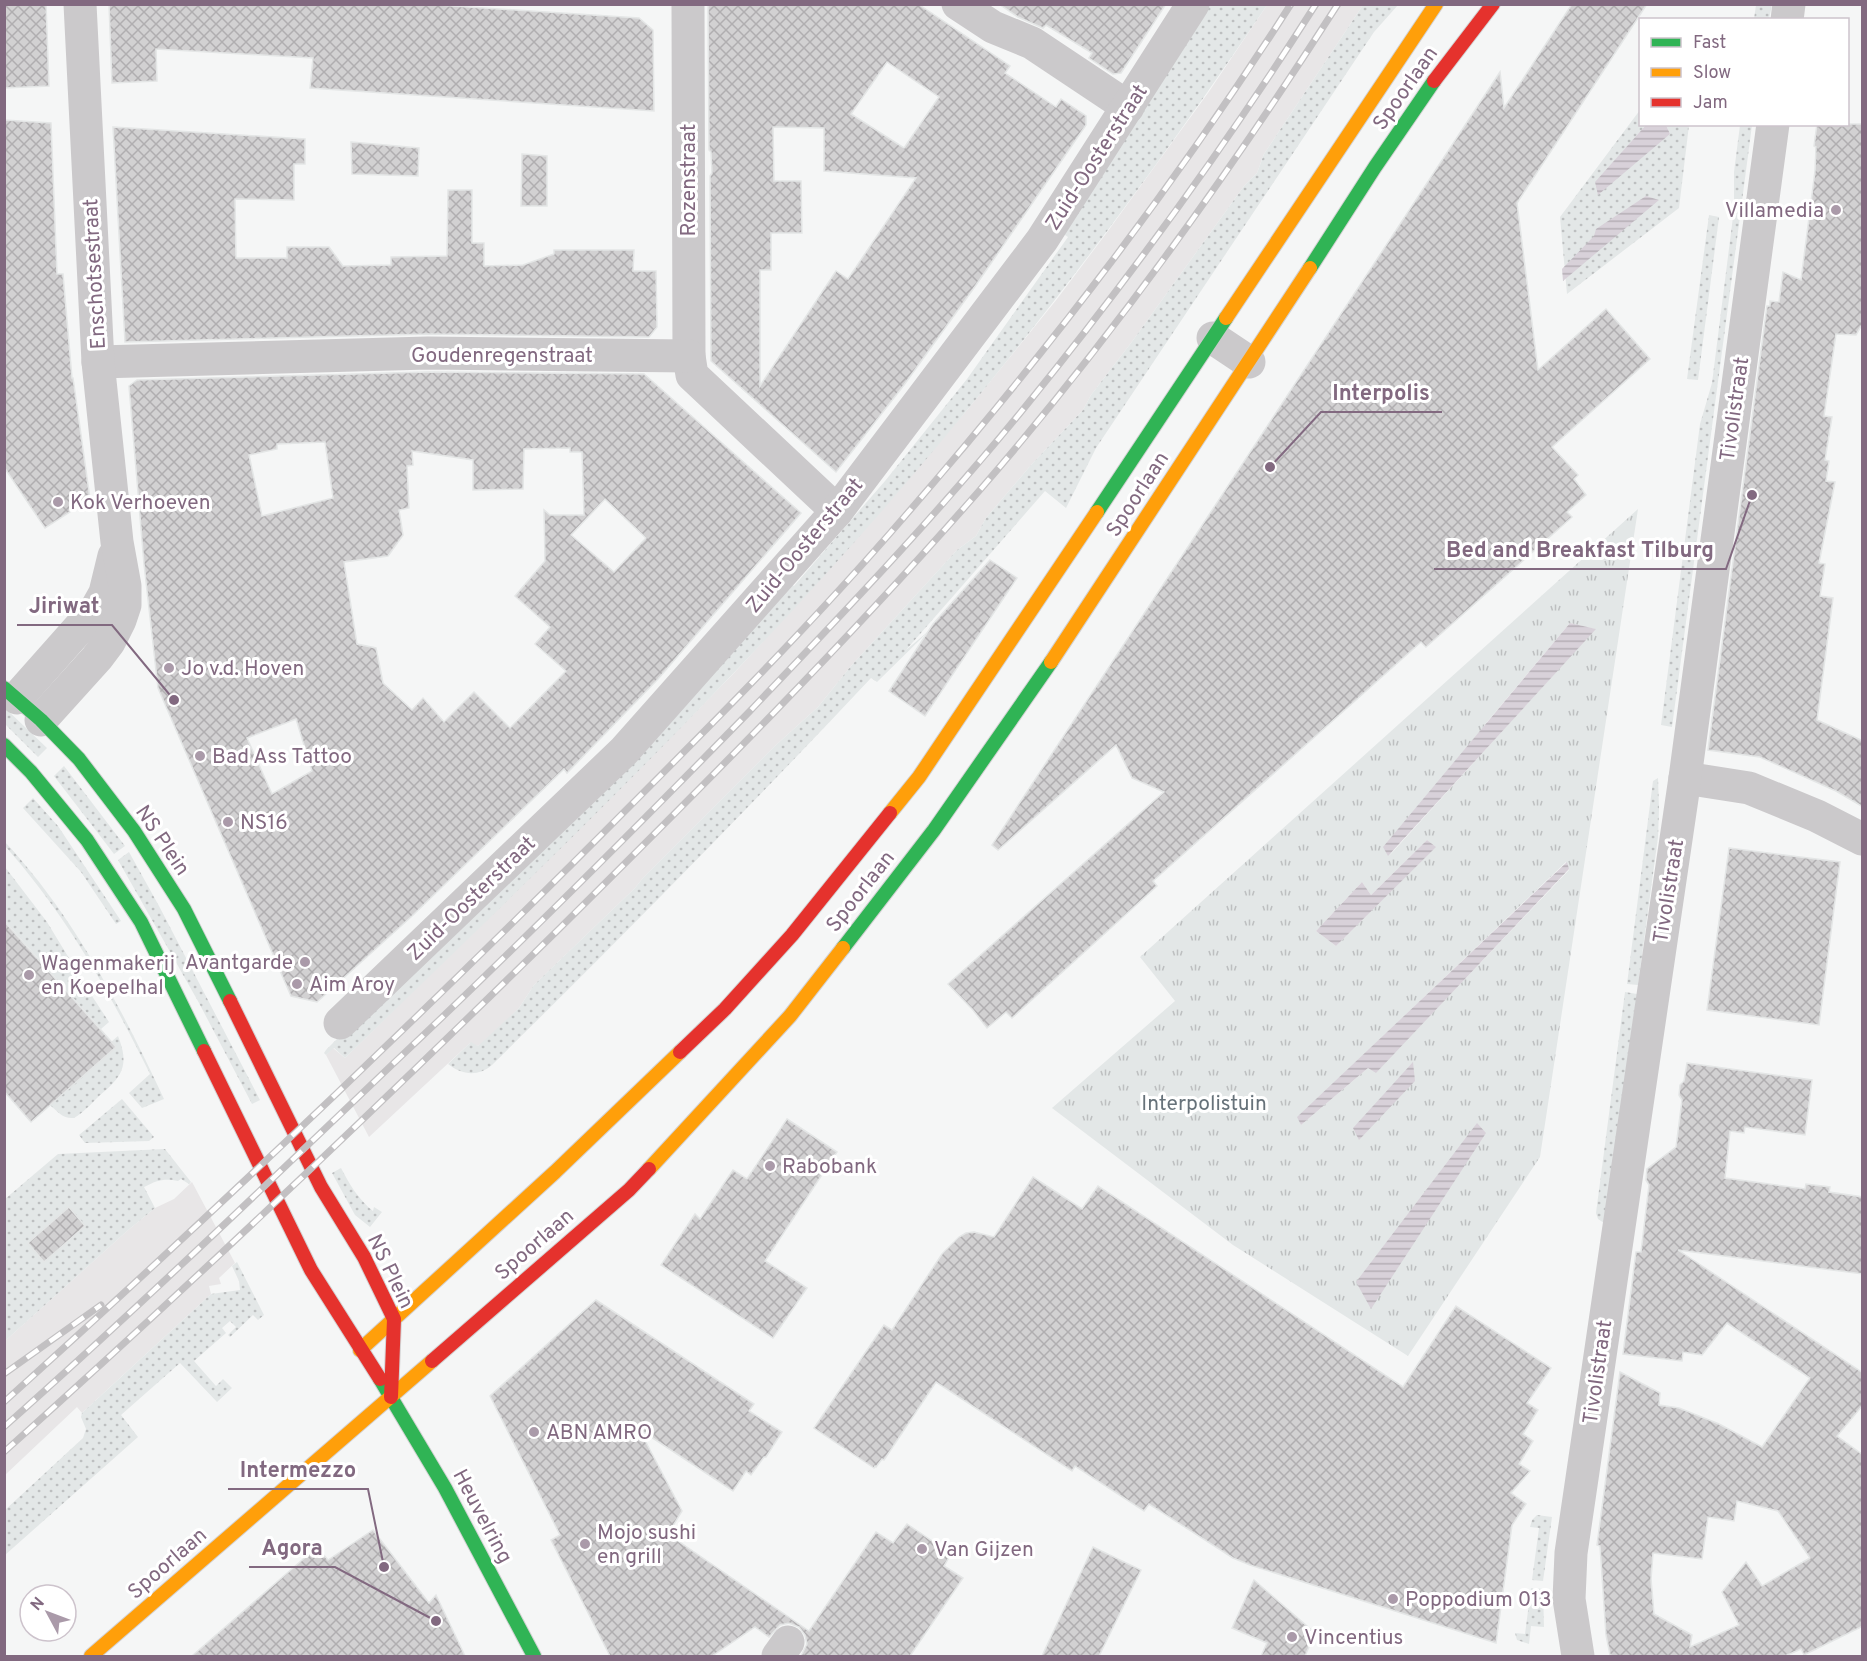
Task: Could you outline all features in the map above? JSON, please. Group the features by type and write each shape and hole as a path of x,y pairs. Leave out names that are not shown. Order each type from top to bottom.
{"street":[{"name":"Enschotsestraat","path":"41,720 97,658 118,626 125,605 125,586 117,542 98,362 80,4"},
{"name":"Rozenstraat","path":"688,4 689,356"},
{"path":"958,4 993,27 1032,43 1128,107"},
{"name":"Zuid-Oosterstraat","path":"340,1023 624,751 837,511 1042,240 1193,4"},
{"name":"Spoorlaan","path":"360,1350 643,1090 725,1009 799,927 919,777 1436,4"},
{"name":"Spoorlaan","path":"91,1656 629,1190 790,1016 934,830 1025,702 1250,362 1375,167 1434,81 1493,4"},
{"name":"Tivolistraat","path":"1578,1656 1569,1599 1571,1553 1685,778 1773,126"},
{"path":"1213,338 1250,362"},
{"name":"Goudenregenstraat","path":"98,362 428,353 689,356"},
{"path":"689,356 692,375 837,511"},
{"name":"Enschotsestraat","path":"11,693 96,609 110,578 117,542"},
{"name":"NS Plein","path":"11,693 79,759 134,831 184,909 321,1187 364,1257 394,1318 391,1397"},
{"path":"4,745 31,772 87,840 141,922 311,1269 391,1397"},
{"path":"1685,778 1749,788 1817,816 1863,839"},
{"name":"Heuvelring","path":"391,1397 445,1488 534,1656"}],"shaded area":[{"path":"1267,5 1363,5 1264,154 1257,173 1244,186 1091,395 1083,410 1031,465 986,518 976,536 957,550 851,666 818,707 776,745 635,888 534,985 519,1008 487,1040 478,1046 470,1043 369,1137 326,1055 333,1048 345,1058 624,785 734,673 837,561 968,409 1057,299 1208,93"},
{"path":"1645,126 1666,126 1670,134 1598,195 1595,182"},
{"path":"1646,196 1659,200 1563,281 1562,269 1594,236 1596,229"},
{"path":"1570,623 1596,629 1388,856 1383,847"},
{"path":"1427,840 1436,847 1336,946 1316,931 1362,882 1371,895"},
{"path":"1567,862 1569,869 1376,1073 1368,1068 1301,1125 1297,1117"},
{"path":"1413,1062 1415,1081 1359,1140 1353,1128"},
{"path":"1477,1123 1486,1133 1371,1309 1356,1282"},
{"path":"192,1182 235,1263 219,1278 221,1284 209,1286 211,1294 82,1413 77,1407 5,1475 5,1341 127,1231 155,1208 174,1199"}],"green space":[{"path":"1210,5 1267,5 1132,198 1037,323 939,444 823,577 622,787 345,1058 334,1048 326,1055 324,1053 326,1050 791,584 794,586 885,481 967,379 1068,237 1058,230 1150,98"},
{"path":"1363,5 1398,5 1374,32 1096,448 1066,508 1045,491 906,650 931,629 877,682 871,678 778,776 492,1065 476,1073 470,1073 448,1064 471,1042 478,1046 519,1008 534,985 635,888 776,745 818,707 851,666 957,550 976,536 986,518 1031,465 1083,410 1091,395 1244,186 1257,173 1264,154"},
{"path":"1756,5 1772,5 1769,18 1754,18"},
{"path":"1639,111 1639,126 1645,126 1596,182 1670,134 1666,126 1689,126 1679,208 1567,294 1560,217"},
{"path":"1740,126 1752,126 1742,201 1734,201 1734,172"},
{"path":"1734,209 1741,209 1672,727 1661,725 1700,424 1712,383"},
{"path":"1709,215 1719,217 1698,380 1687,379"},
{"name":"Interpolistuin","path":"1638,509 1540,1157 1408,1356 1233,1245 1052,1108 1175,1001 1140,957","holes":["1570,623 1595,629 1389,856 1487,722","1427,840 1435,847 1336,946 1316,931 1362,882 1371,895","1566,862 1569,870 1376,1072 1368,1068 1301,1125 1298,1117"]},
{"path":"4,707 47,748 38,757 5,724"},
{"path":"64,766 125,846 114,854 54,776"},
{"path":"1658,778 1658,837 1638,985 1627,984 1653,781"},
{"path":"33,798 58,826 121,921 116,924 81,872 23,808"},
{"path":"5,842 53,900 94,964 131,1030 164,1099 142,1108 129,1093 150,1074 119,1013 85,955 48,899 5,846"},
{"path":"129,852 260,1100 252,1104 199,1003 118,860"},
{"path":"5,867 47,922 109,1022 101,1029 5,921"},
{"path":"1625,992 1637,994 1604,1223 1598,1219 1596,1213"},
{"path":"118,1036 122,1046 123,1063 118,1077 78,1116 70,1118 61,1115 50,1105 116,1047 111,1042"},
{"path":"122,1099 154,1137 149,1141 85,1143 79,1135"},
{"path":"165,1149 191,1182 189,1184 181,1179 178,1181 165,1180 144,1187 155,1208 5,1341 5,1199 58,1154"},
{"path":"341,1168 363,1202 373,1211 374,1207 382,1212 370,1227 355,1215 332,1173"},
{"path":"237,1262 264,1315 258,1320 253,1315 230,1337 228,1335 236,1327 230,1321 222,1328 226,1333 194,1361 216,1386 223,1379 232,1388 217,1402 180,1363 121,1415 138,1437 5,1555 5,1510 83,1438 86,1429 81,1417 82,1413 211,1294 240,1290 239,1281 232,1266"},
{"path":"1537,1515 1552,1517 1543,1581 1532,1580 1539,1528 1530,1527"},
{"path":"1531,1588 1543,1589 1544,1627 1531,1626 1529,1644 1517,1640 1515,1633 1525,1634"}],"building":[{"path":"4,4 46,4 49,86 4,88"},
{"path":"109,4 423,4 639,18 653,30 654,111 310,88 313,58 156,49 157,81 112,83"},
{"path":"708,4 918,4 1010,66 1005,73 1056,107 1061,99 1086,116 1086,125 976,285 904,385 836,472 711,361 710,176 712,173 709,150","holes":["887,62 939,97 904,148 851,114","773,127 824,128 824,171 916,178 848,279 836,271 760,386 760,270 771,270 771,233 802,233 801,181 774,181"]},
{"path":"999,4 1166,4 1121,73 1113,74 1089,58 1092,53 1046,25 1043,28 1018,17"},
{"path":"1572,4 1647,4 1517,203 1538,370 1606,309 1650,359 1552,447 1578,475 1574,479 1586,495 1567,512 1572,517 1426,647 1421,642 1153,881 1157,886 1012,1018 1006,1012 987,1028 948,984 1164,792 1132,778 1116,745 998,850 992,845 1500,72 1504,108"},
{"path":"4,120 51,123 57,274 63,274 72,378 90,499 45,528 4,467"},
{"path":"1863,124 1863,323 1856,335 1836,334 1824,416 1832,417 1825,460 1829,461 1826,481 1835,482 1819,563 1825,564 1820,596 1833,598 1817,720 1863,741 1863,807 1836,791 1760,757 1708,750 1767,306 1770,306 1770,301 1779,302 1783,272 1801,280 1815,171 1816,147 1814,146 1817,126"},
{"path":"113,127 305,139 305,164 294,164 294,200 235,199 236,258 287,258 287,247 329,247 343,266 391,265 391,257 447,256 448,190 472,190 472,243 484,243 484,266 523,265 554,254 554,250 634,250 633,271 656,271 657,327 649,337 428,334 125,342"},
{"path":"351,142 419,148 418,176 352,174"},
{"path":"522,154 547,156 547,206 521,206"},
{"path":"428,372 644,374 801,513 658,679 567,773 564,769 412,916 317,1002 291,996 158,688 144,564 129,386 137,380","holes":["325,442 333,498 262,516 249,455 277,449 277,444","570,448 570,452 582,452 584,515 550,515 544,510 545,561 515,596 550,627 535,644 566,671 510,728 474,692 444,722 423,698 412,710 383,683 376,648 357,644 344,562 388,556 403,535 399,510 409,508 407,466 413,465 412,451 473,460 473,490 523,489 524,449","605,499 646,538 614,572 571,535","296,719 312,771 272,794 247,738"]},
{"path":"990,560 1017,578 925,716 889,691 933,624"},
{"path":"1729,848 1840,862 1819,1025 1707,1010"},
{"name":"Wagenmakerij en Koepelhal","path":"4,921 116,1047 31,1122 4,1091"},
{"path":"1687,1063 1812,1080 1805,1135 1745,1127 1744,1133 1730,1131 1725,1178 1805,1189 1806,1184 1830,1187 1829,1192 1863,1197 1863,1274 1678,1250 1863,1373 1863,1405 1837,1436 1863,1455 1863,1626 1804,1655 1801,1649 1785,1656 1610,1655 1606,1635 1600,1546 1597,1545 1620,1372 1660,1393 1659,1405 1679,1408 1719,1424 1762,1447 1810,1378 1727,1323 1702,1355 1683,1352 1682,1361 1623,1354 1636,1252 1641,1252 1649,1185 1646,1180 1647,1169 1676,1147 1682,1100 1679,1095 1680,1085 1684,1081","holes":["1737,1501 1778,1511 1810,1558 1762,1586 1746,1562 1722,1592 1739,1625 1690,1647 1692,1635 1654,1614 1651,1579 1653,1553 1702,1559 1708,1517 1734,1521"]},
{"path":"787,1119 837,1152 765,1261 807,1288 773,1338 661,1265 695,1214 700,1219 733,1170 747,1179"},
{"path":"1033,1177 1082,1209 1098,1186 1403,1387 1456,1306 1551,1368 1527,1403 1538,1410 1523,1434 1533,1441 1519,1464 1530,1471 1511,1493 1526,1504 1512,1525 1496,1643 1233,1558 1149,1504 1144,1511 1075,1466 1072,1471 936,1382 884,1460 882,1459 874,1468 814,1428 884,1325 892,1330 942,1254 966,1233 974,1232 994,1237"},
{"path":"69,1207 85,1226 44,1262 28,1243"},
{"path":"596,1300 754,1404 749,1411 782,1432 766,1457 751,1475 746,1471 733,1491 639,1429 682,1511 668,1534 809,1631 876,1532 893,1543 907,1524 951,1554 944,1566 963,1578 910,1656 801,1656 807,1644 805,1635 799,1627 789,1623 780,1625 769,1637 755,1627 712,1656 610,1656 551,1540 560,1535 490,1396"},
{"path":"373,1530 429,1603 436,1595 465,1656 192,1656 317,1547 328,1560"},
{"path":"1093,1547 1141,1570 1099,1656 1042,1656"},
{"path":"1254,1580 1315,1633 1305,1656 1261,1656 1267,1643 1232,1628"}],"railway":[{"path":"4,1402 289,1139 429,1005 697,739 824,607 957,455 1058,331 1155,203 1291,4"},
{"path":"4,1427 202,1246 531,932 750,711 890,562 1025,407 1102,310 1248,108 1316,4"},
{"path":"4,1452 216,1258 492,995 614,875 826,659 929,548 1028,433 1122,315 1211,193 1338,4"},
{"path":"4,1374 101,1305"}],"traffic: fast":[{"path":"1310,268 1434,81"},
{"path":"1097,512 1226,318"},
{"path":"843,948 934,830 1051,662"},
{"path":"4,688 41,720 79,759 134,831 184,909 230,1001"},
{"path":"4,745 31,772 87,840 141,922 204,1051"},
{"path":"380,1379 445,1488 534,1656"}],"traffic: slow":[{"path":"1226,318 1436,4"},
{"path":"1051,662 1310,268"},
{"path":"890,813 919,777 1097,512"},
{"path":"649,1169 790,1016 843,948"},
{"path":"360,1350 555,1172 680,1052"},
{"path":"91,1656 432,1361"}],"traffic: jam":[{"path":"1434,81 1493,4"},
{"path":"680,1052 725,1009 792,935 890,813"},
{"path":"230,1001 321,1187 364,1257 394,1319 391,1397"},
{"path":"204,1051 311,1270 380,1379"},
{"path":"432,1361 629,1190 649,1169"}],"place":[{"name":"Villamedia","path":"1836,210"},
{"name":"Interpolis","path":"1270,467"},
{"name":"Bed and Breakfast Tilburg","path":"1752,495"},
{"name":"Kok Verhoeven","path":"58,502"},
{"name":"Jo v.d. Hoven","path":"169,668"},
{"name":"Jiriwat","path":"174,700"},
{"name":"Bad Ass Tattoo","path":"200,756"},
{"name":"NS16","path":"228,822"},
{"name":"Avantgarde","path":"305,962"},
{"name":"Wagenmakerij en Koepelhal","path":"29,975"},
{"name":"Aim Aroy","path":"297,984"},
{"name":"Rabobank","path":"770,1166"},
{"name":"ABN AMRO","path":"534,1432"},
{"name":"Mojo sushi en grill","path":"585,1544"},
{"name":"Van Gijzen","path":"922,1549"},
{"name":"Intermezzo","path":"384,1567"},
{"name":"Poppodium 013","path":"1393,1599"},
{"name":"Agora","path":"436,1621"},
{"name":"Vincentius","path":"1292,1637"}]}
